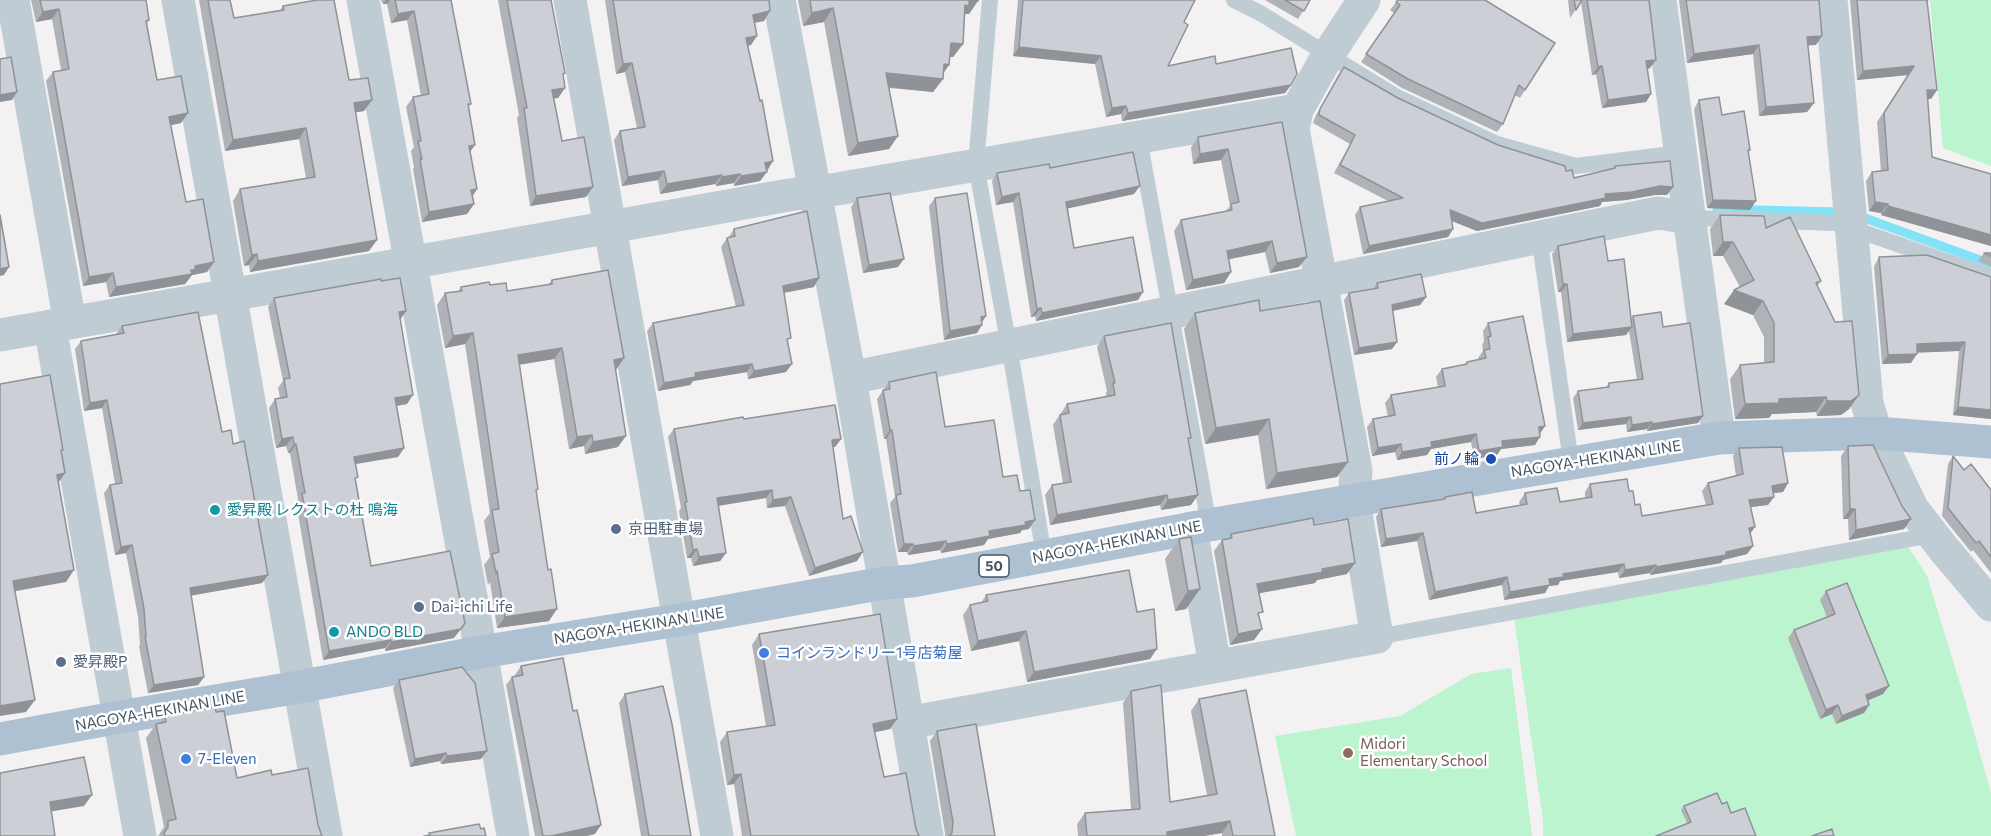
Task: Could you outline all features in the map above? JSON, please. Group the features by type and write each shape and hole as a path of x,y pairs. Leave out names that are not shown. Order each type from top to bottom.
{"main road":[{"name":"NAGOYA-HEKINAN LINE","path":"0,740 481,652 884,583 912,581 1200,526 1719,438 1876,433 1991,442"}],"street":[{"path":"13,0 60,325 140,836"},
{"path":"178,0 326,836"},
{"path":"363,0 513,836"},
{"path":"570,0 717,836"},
{"path":"779,0 813,192 850,378 927,836"},
{"path":"907,723 1377,637 1353,501 1356,471 1293,129 1297,110 1328,55 1364,0"},
{"path":"1660,0 1719,438"},
{"path":"1831,0 1867,403 1876,433 1912,508 1991,605"},
{"path":"0,335 789,195 1297,110"},
{"path":"850,378 1658,213 1690,218"},
{"path":"1200,526 1215,666"}],"lane":[{"path":"990,0 976,165 1044,556"},
{"path":"1234,0 1260,13 1397,97 1497,144 1576,166 1680,153"},
{"path":"1139,138 1172,313 1200,526"},
{"path":"1690,218 1837,224 1991,277"},
{"path":"1539,236 1571,462"},
{"path":"1377,637 1932,535"}],"green space":[{"path":"1930,0 1991,0 1991,166 1943,148"},
{"path":"1908,546 1927,576 1965,700 1991,793 1991,836 1543,836 1543,821 1514,618"},
{"path":"1511,668 1532,836 1296,836 1275,736 1400,716 1471,674"}],"building":[{"path":"40,0 146,0 149,20 146,21 157,80 181,76 188,113 169,117 186,202 203,199 214,262 195,266 195,270 191,270 192,274 116,287 113,273 89,277 53,72 69,69 59,9 43,12"},
{"path":"208,0 230,0 234,18 284,10 283,6 317,0 334,0 349,80 368,78 372,100 354,103 377,240 258,261 257,254 252,255 240,189 315,177 306,128 233,140"},
{"path":"395,0 451,0 471,104 468,104 475,145 469,146 477,189 471,190 474,204 429,212 420,159 422,159 418,141 421,141 413,97 429,94 414,11 398,14"},
{"path":"507,0 551,0 565,73 563,74 565,88 552,90 562,141 584,137 593,187 536,196 524,108 527,108"},
{"path":"613,0 769,0 770,11 753,15 757,36 746,38 760,101 762,100 773,161 765,163 767,172 741,176 740,174 722,177 722,175 667,184 664,171 628,177 620,131 645,127 632,63 623,64"},
{"path":"810,0 969,0 969,6 965,5 963,44 951,43 949,65 944,64 943,79 886,73 898,136 858,143 833,8 812,13"},
{"path":"1023,0 1195,0 1184,22 1188,25 1168,66 1215,56 1216,64 1291,48 1297,74 1291,85 1128,113 1126,106 1112,108 1101,56 1019,47"},
{"path":"1285,0 1310,0 1304,11"},
{"path":"1398,0 1485,0 1555,43 1525,90 1519,85 1503,124 1408,79 1366,54 1400,5 1396,2"},
{"path":"1574,0 1582,0 1576,10"},
{"path":"1587,0 1649,0 1656,60 1646,61 1651,94 1608,100 1602,66 1598,67"},
{"path":"1686,0 1819,0 1822,36 1807,37 1814,103 1766,107 1759,45 1694,54"},
{"path":"1857,0 1927,0 1937,90 1927,90 1932,157 1991,174 1991,235 1875,202 1872,172 1888,170 1884,113 1914,66 1863,71"},
{"path":"11,57 17,92 0,95 0,59"},
{"path":"1344,67 1398,98 1498,145 1565,166 1566,171 1572,170 1574,178 1615,168 1615,166 1670,161 1673,187 1660,186 1632,192 1605,194 1606,198 1482,223 1450,210 1453,229 1369,246 1360,207 1403,198 1340,165 1355,135 1319,115 1320,109"},
{"path":"1719,97 1722,115 1744,111 1756,201 1713,200 1699,100"},
{"path":"1282,122 1307,257 1277,263 1272,241 1227,251 1231,272 1193,280 1181,220 1232,210 1231,204 1239,202 1228,149 1200,154 1198,137"},
{"path":"1133,152 1140,186 1066,202 1074,248 1133,237 1143,292 1042,313 1041,308 1037,309 1019,193 1002,197 997,173 1049,164 1050,168"},
{"path":"890,193 904,259 869,265 857,198"},
{"path":"967,193 986,316 981,317 982,325 950,331 935,198"},
{"path":"807,211 819,278 783,286 791,338 787,339 792,364 754,371 752,364 695,373 696,377 664,383 653,323 744,305 727,238 735,236 734,229"},
{"path":"0,215 9,267 0,269"},
{"path":"1720,215 1764,216 1766,228 1790,217 1821,281 1816,283 1835,322 1852,321 1859,395 1851,401 1827,401 1826,397 1779,399 1779,403 1745,404 1740,365 1774,362 1774,323 1763,301 1734,290 1754,280 1733,242 1723,242"},
{"path":"1604,236 1608,261 1624,259 1632,327 1573,334 1567,284 1563,284 1558,246"},
{"path":"1927,255 1991,277 1991,410 1958,407 1965,342 1917,344 1917,354 1888,355 1879,257"},
{"path":"608,270 624,358 614,360 626,436 593,442 592,435 577,437 562,348 518,355 548,570 551,569 557,609 505,617 492,554 499,552 492,510 499,509 473,333 453,336 445,293 462,291 461,287 489,282 490,285 506,283 507,291 552,284 552,280"},
{"path":"1421,274 1426,297 1392,305 1397,342 1359,348 1349,293 1378,288 1377,283"},
{"path":"400,278 406,311 399,312 413,395 395,398 404,448 354,457 358,477 355,478 371,566 450,551 465,623 461,629 329,651 296,444 294,444 293,437 282,439 275,399 287,397 284,379 290,378 274,298 381,279 381,281"},
{"path":"1259,300 1260,311 1320,301 1348,462 1277,473 1269,419 1216,428 1195,313"},
{"path":"198,312 222,432 231,430 233,444 244,441 268,575 190,588 204,677 154,685 145,637 144,609 132,545 121,547 110,485 122,483 107,400 90,403 81,341 124,333 122,326"},
{"path":"1661,312 1663,327 1690,323 1703,416 1652,424 1652,422 1632,425 1631,417 1583,423 1578,391 1609,387 1609,383 1643,379 1633,316"},
{"path":"1523,316 1545,426 1539,427 1540,437 1502,441 1503,447 1479,451 1476,434 1431,442 1432,447 1402,452 1401,444 1378,448 1373,419 1395,415 1391,395 1445,386 1442,369 1486,358 1484,350 1490,349 1488,337 1491,336 1488,323"},
{"path":"1171,323 1191,438 1188,438 1198,495 1168,500 1167,495 1057,515 1052,485 1071,482 1060,415 1069,413 1067,404 1115,395 1113,383 1115,383 1104,336"},
{"path":"936,372 945,427 994,420 1003,477 1017,475 1020,491 1030,490 1035,520 1025,522 1026,525 989,531 990,536 947,544 946,541 914,546 904,544 896,495 901,494 892,430 890,430 883,390 890,389 889,382"},
{"path":"50,375 65,473 57,475 74,570 13,581 35,700 0,706 0,384"},
{"path":"835,405 841,439 832,440 843,519 851,516 863,552 815,568 791,497 773,500 772,490 717,498 726,553 699,557 697,549 693,550 674,429"},
{"path":"1873,445 1902,506 1911,519 1856,530 1855,509 1850,509 1848,446"},
{"path":"1782,447 1788,483 1772,486 1774,497 1749,500 1755,527 1749,528 1753,546 1726,552 1726,555 1656,567 1656,565 1625,570 1624,564 1563,574 1564,577 1549,579 1550,585 1510,592 1507,577 1435,592 1423,533 1386,539 1381,509 1445,499 1445,497 1472,492 1476,513 1527,504 1525,493 1557,488 1560,502 1592,497 1590,484 1627,479 1629,491 1633,491 1635,505 1640,504 1642,516 1713,504 1708,483 1743,474 1739,448"},
{"path":"1953,456 1964,470 1971,464 1991,490 1991,557 1979,541 1976,543 1948,508"},
{"path":"1313,518 1314,525 1348,519 1355,563 1322,569 1323,572 1257,584 1263,612 1258,613 1262,629 1238,634 1222,540 1232,538 1231,534"},
{"path":"1191,537 1200,589 1188,591 1179,539"},
{"path":"1129,570 1137,612 1154,609 1157,649 1034,672 1026,631 978,641 970,605 988,601 986,595"},
{"path":"1847,583 1889,686 1866,695 1869,705 1842,716 1838,705 1826,710 1794,630 1835,614 1826,591"},
{"path":"880,614 897,719 873,724 884,777 906,773 919,836 751,836 741,774 734,775 727,732 775,725 759,634"},
{"path":"563,658 573,711 577,710 601,825 543,836 512,677 523,675 521,666"},
{"path":"462,667 475,683 487,751 447,756 446,753 415,759 399,680"},
{"path":"1161,685 1170,802 1217,794 1199,699 1246,690 1275,836 1233,836 1230,821 1167,832 1167,836 1087,836 1085,813 1140,809 1131,691"},
{"path":"663,686 672,724 691,836 649,836 625,694"},
{"path":"215,707 216,712 224,711 237,778 271,770 272,775 308,768 322,836 165,836 168,821 176,819 156,724 166,722 165,716"},
{"path":"976,724 995,836 949,836 952,833 953,822 937,731"},
{"path":"84,757 92,795 50,802 55,836 0,836 0,773"},
{"path":"1717,793 1722,804 1727,802 1731,813 1745,808 1756,836 1656,836 1691,822 1684,806"},
{"path":"479,824 481,829 484,828 486,836 424,836 430,835 429,833"},
{"path":"1832,829 1834,836 1812,836"}],"waterway":[{"path":"1717,209 1839,212"},
{"path":"1862,217 1991,264"}],"place":[{"name":"前ノ輪","path":"1491,459"},
{"name":"愛昇殿 レクストの杜 鳴海","path":"215,510"},
{"name":"京田駐車場","path":"616,529"},
{"name":"Dai-ichi Life","path":"419,607"},
{"name":"ANDO BLD","path":"334,632"},
{"name":"コインランドリー1号店菊屋","path":"764,653"},
{"name":"愛昇殿P","path":"61,662"},
{"name":"Midori Elementary School","path":"1348,753"},
{"name":"7-Eleven","path":"186,759"}]}
